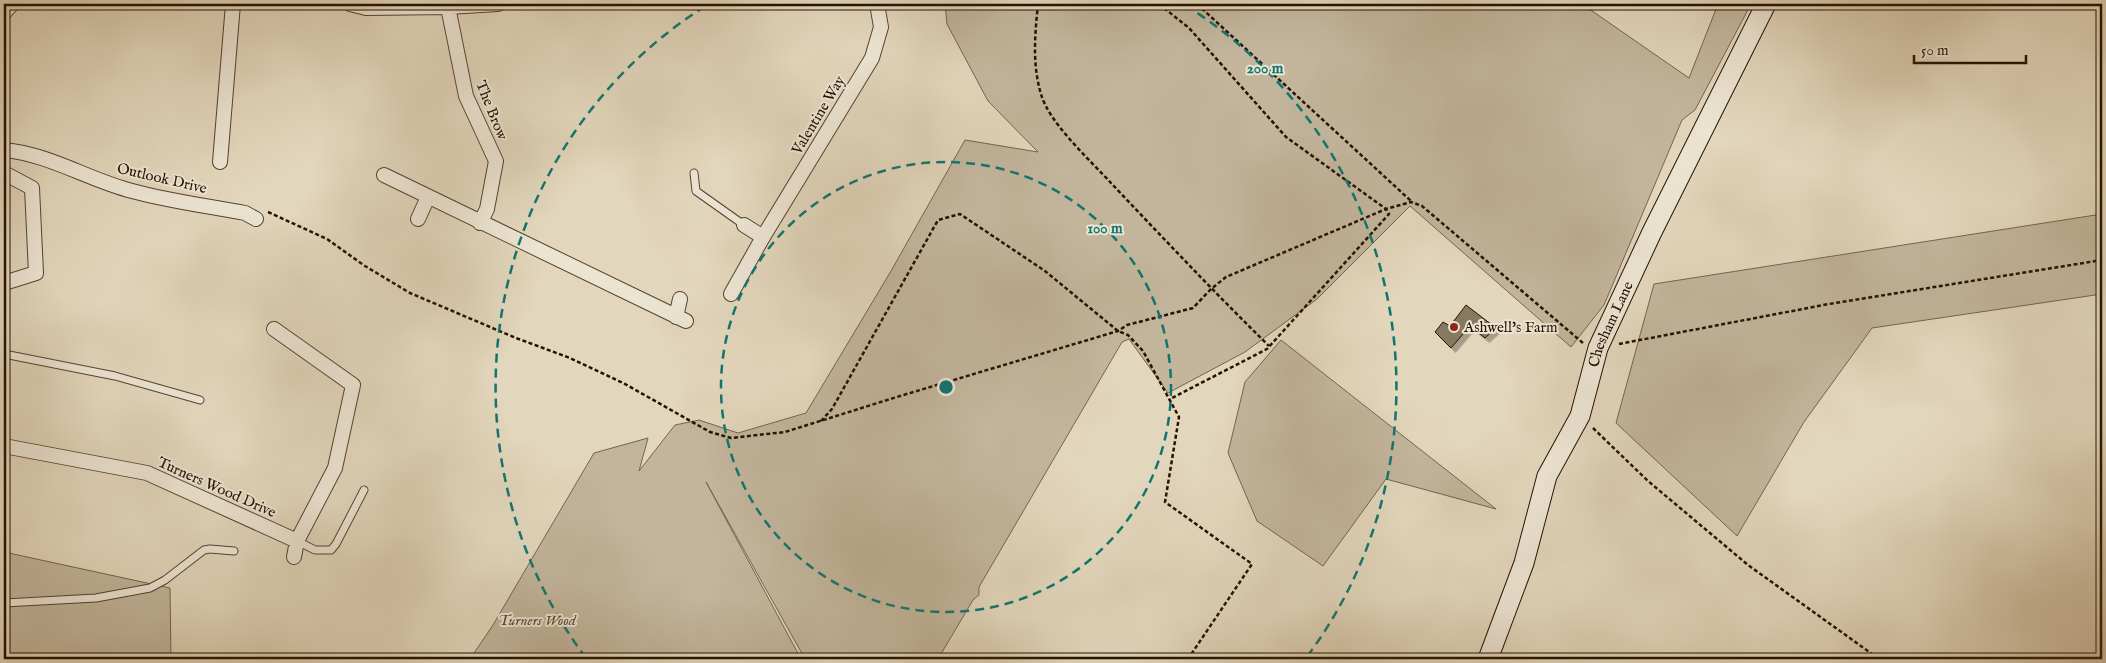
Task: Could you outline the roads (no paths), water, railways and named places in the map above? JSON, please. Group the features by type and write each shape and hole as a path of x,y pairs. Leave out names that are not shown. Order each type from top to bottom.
{"street":[{"path":"4,13 12,4"},
{"path":"220,162 233,4"},
{"path":"350,4 366,8 498,4"},
{"name":"Valentine Way","path":"731,294 872,58 881,27 876,4"},
{"name":"Chesham Lane","path":"1488,659 1524,563 1547,476 1580,416 1597,352 1652,232 1766,4"},
{"name":"The Brow","path":"448,7 466,96 496,161 486,209 480,223"},
{"name":"Outlook Drive","path":"4,150 36,156 131,191 259,214"},
{"path":"4,173 32,188 36,273 4,283"},
{"path":"384,175 681,319 680,299"},
{"path":"418,219 428,197"},
{"path":"744,225 763,238"},
{"path":"274,329 353,385 335,468 296,541 294,556"},
{"name":"Turners Wood Drive","path":"4,446 147,473 296,541"}],"lane":[{"path":"694,174 696,191 744,225"},
{"path":"4,354 115,376 200,400"},
{"path":"296,541 315,550 331,550 364,490"},
{"path":"4,603 96,598 150,588 165,580 204,550 234,551"}],"place":[{"name":"Ashwell's Farm","path":"1454,327"}],"park label":[{"name":"Turners Wood","path":"537,620"}]}
